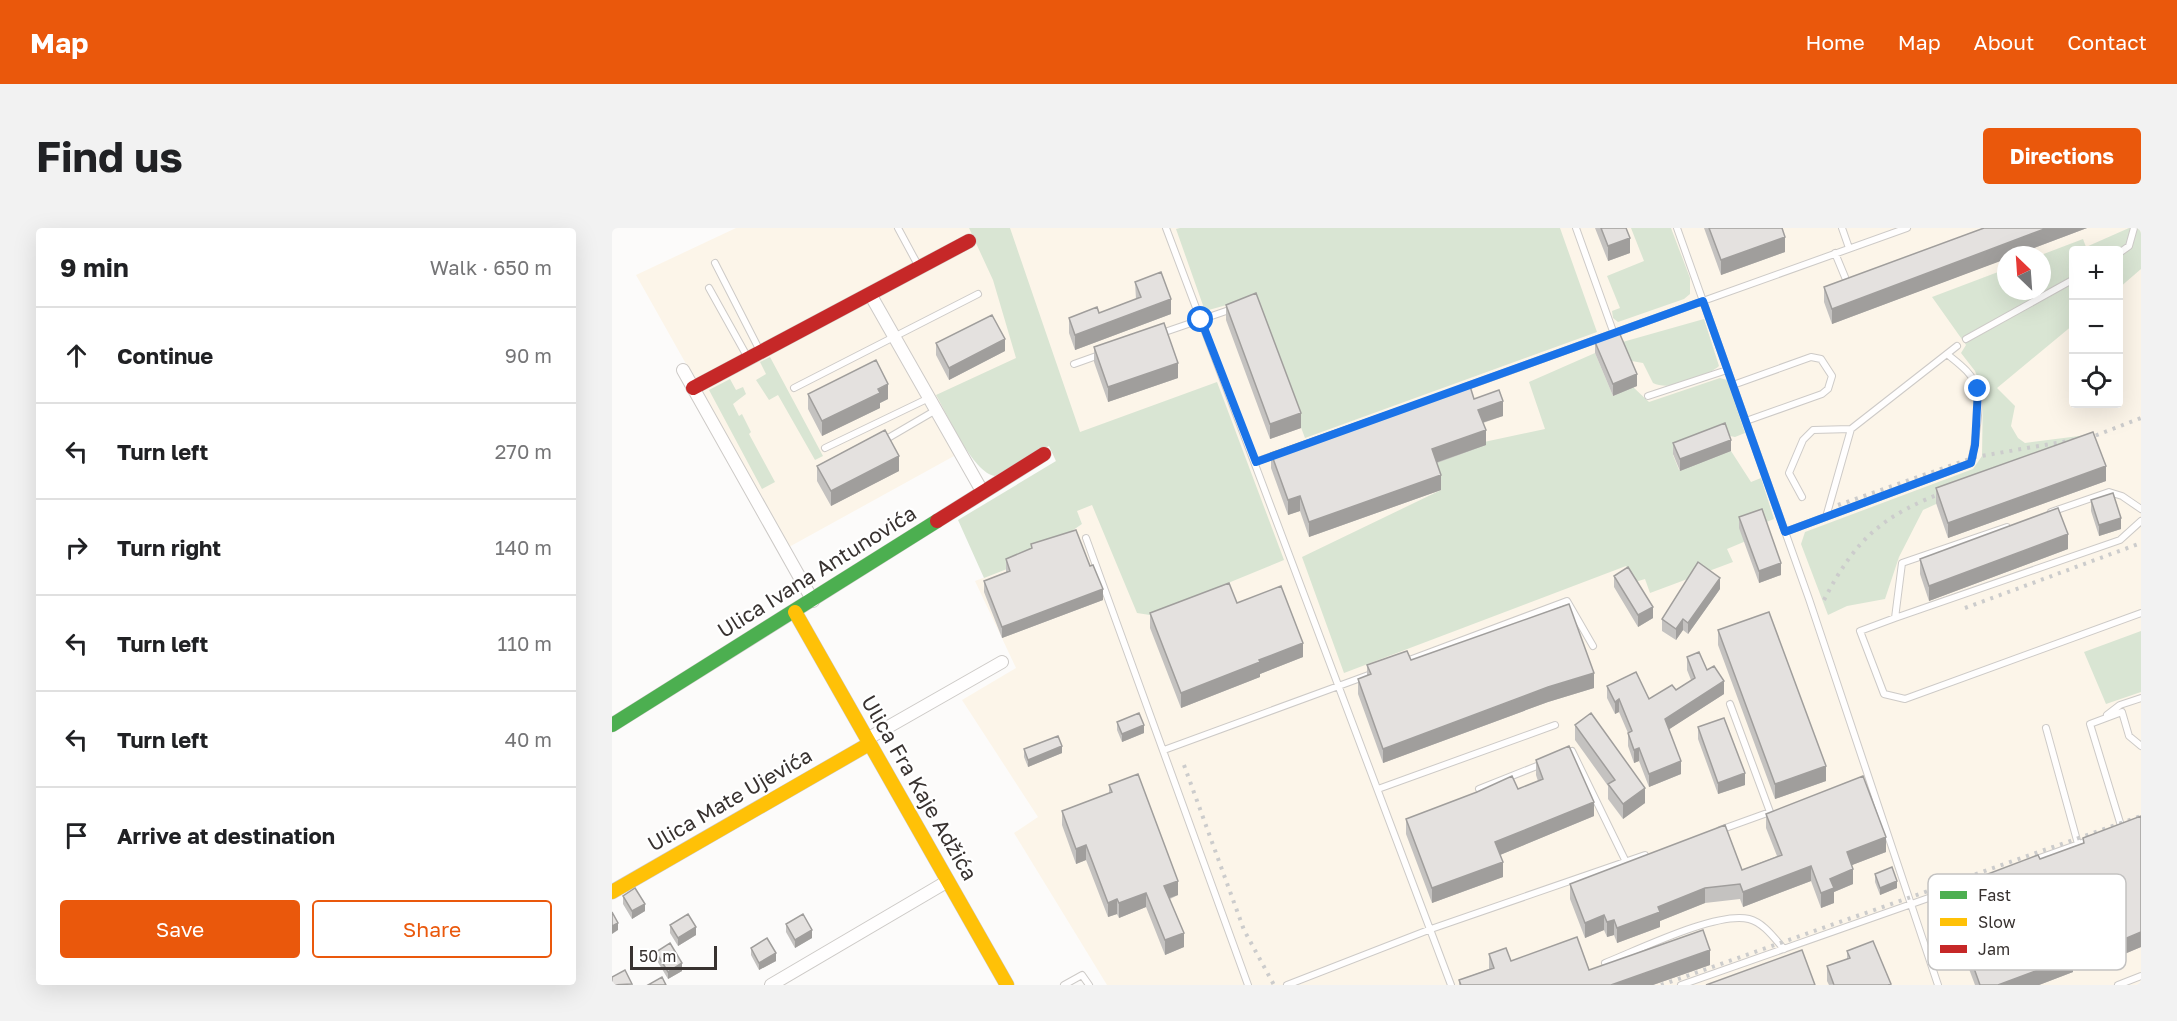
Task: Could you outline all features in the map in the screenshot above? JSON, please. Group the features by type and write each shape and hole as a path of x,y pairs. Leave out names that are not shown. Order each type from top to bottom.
{"street":[{"path":"693,388 969,241"},
{"path":"870,294 982,491"},
{"path":"683,370 813,601"},
{"name":"Ulica Ivana Antunovića","path":"612,725 1044,454"},
{"name":"Ulica Fra Kaje Adžića","path":"795,612 1007,985"},
{"name":"Ulica Mate Ujevića","path":"612,892 1002,662"},
{"path":"771,985 948,881"}],"lane":[{"path":"898,228 919,268"},
{"path":"1166,228 1451,985"},
{"path":"1576,228 1614,334"},
{"path":"1677,228 1785,532 1928,957"},
{"path":"1842,228 1849,248"},
{"path":"1457,390 1907,228"},
{"path":"2123,250 2129,246 2134,228"},
{"path":"1835,253 1847,282 1858,278"},
{"path":"716,263 754,356"},
{"path":"1966,339 2069,281"},
{"path":"709,288 754,356"},
{"path":"795,388 978,294"},
{"path":"1148,338 1239,306"},
{"path":"1826,517 1851,429 1957,346"},
{"path":"1074,364 1106,353"},
{"path":"1785,532 1971,463 1975,445 1978,389 1966,369 1947,354"},
{"path":"1733,385 1811,357 1821,359 1832,376 1828,389 1822,394 1746,422"},
{"path":"1648,396 1727,370"},
{"path":"825,448 929,398"},
{"path":"876,444 936,410"},
{"path":"1802,497 1789,473 1803,440 1813,430 1851,429"},
{"path":"1256,462 1289,450"},
{"path":"2043,514 2109,492 2122,496 2141,509"},
{"path":"2141,521 2120,540 1860,631 1884,694 1905,699 2141,613"},
{"path":"1895,618 1902,563 2011,525"},
{"path":"1086,538 1248,985"},
{"path":"1393,666 1567,601 1593,646"},
{"path":"1164,750 1383,670"},
{"path":"2101,720 2120,705 2141,698"},
{"path":"1716,831 1770,812 1730,704"},
{"path":"2122,829 2090,724 2122,712 2129,736 2141,746"},
{"path":"1378,789 1555,725"},
{"path":"2046,728 2078,844"},
{"path":"1562,756 1572,752 1626,862"},
{"path":"1479,789 1551,760"},
{"path":"2111,832 2132,825"},
{"path":"2022,865 2100,837"},
{"path":"1287,985 1431,929 1648,854"},
{"path":"1681,985 1928,899"},
{"path":"1605,963 1704,924 1732,918 1750,919 1765,928 1784,949"},
{"path":"1933,970 1938,985"},
{"path":"1064,985 1082,975 1089,985"},
{"path":"2118,985 2141,976"}],"shaded area":[{"path":"736,228 2141,228 2141,985 1107,985 1014,833 1038,817 962,700 1016,668 975,581 1028,561 1082,524 1049,445 1032,413 789,547 636,275"}],"green space":[{"path":"969,228 1010,228 1080,432 1217,382 1284,560 1150,615 1137,613 1092,505 1077,511 1082,524 1028,561 984,578 958,520 1056,461 1049,446 995,476 987,472 970,454 936,395 1016,358 993,280"},
{"path":"1560,228 1597,332 1305,438 1252,298 1205,311 1176,229"},
{"path":"1631,228 1671,228 1690,278 1690,294 1684,299 1618,322 1613,318 1612,311 1620,308 1607,276 1644,261"},
{"path":"2129,228 2141,228 2141,269 2123,285 2123,246 2088,246"},
{"path":"2083,239 2086,246 2069,246 2069,328 1997,388 2015,406 2011,426 2018,438 2025,443 2087,435 1923,510 1899,557 1885,599 1847,606 1828,615 1801,544 1805,532 1973,469 1982,456 1983,391 1975,371 1961,353 1966,345 1932,297 1997,272 1997,300 2051,300 2051,251"},
{"path":"1704,319 1719,366 1706,375 1688,382 1669,386 1653,383 1643,363 1626,360 1619,343"},
{"path":"1595,353 1613,396 1633,387 1649,402 1720,378 1727,380 1745,433 1735,437 1725,435 1673,455 1679,470 1731,451 1751,482 1761,478 1774,519 1741,532 1746,541 1727,549 1733,562 1650,593 1645,579 1635,582 1626,566 1344,673 1302,557 1441,490 1432,464 1484,442 1545,429 1529,382"},
{"path":"770,357 823,456 815,460 778,395 769,400 756,380 766,374 760,362"},
{"path":"730,379 736,390 743,387 746,394 733,404 739,416 742,414 751,432 749,434 775,482 762,489 709,390"},
{"path":"2141,631 2141,692 2106,704 2084,652"}],"building":[{"path":"1601,228 1626,228 1630,238 1608,246"},
{"path":"1709,228 1782,228 1785,237 1721,260"},
{"path":"1984,228 2047,228 1832,309 1824,287"},
{"path":"1161,272 1171,299 1075,335 1069,318 1097,307 1099,313 1141,297 1135,282"},
{"path":"1256,293 1301,413 1270,424 1226,305"},
{"path":"992,315 1005,339 949,368 936,343"},
{"path":"1164,323 1178,363 1108,387 1094,347"},
{"path":"1619,332 1637,374 1613,384 1595,342"},
{"path":"876,360 888,384 878,389 880,393 822,421 808,394"},
{"path":"1469,383 1474,399 1499,390 1503,401 1478,410 1486,430 1432,449 1441,475 1309,522 1300,496 1288,500 1271,453"},
{"path":"1725,423 1731,440 1680,459 1673,443"},
{"path":"885,430 899,456 831,491 817,466"},
{"path":"2093,432 2106,466 1948,523 1936,488"},
{"path":"2113,493 2121,518 2099,525 2091,500"},
{"path":"2058,508 2068,534 1929,586 1920,559"},
{"path":"1762,509 1781,563 1759,571 1739,517"},
{"path":"1076,530 1090,566 1093,565 1103,589 1002,627 984,581 1010,571 1006,559 1032,548 1031,544"},
{"path":"1698,562 1720,578 1688,623 1683,619 1676,629 1662,619"},
{"path":"1628,567 1653,607 1638,615 1614,576"},
{"path":"1229,583 1237,603 1281,586 1303,643 1181,693 1150,613"},
{"path":"1569,604 1594,673 1548,687 1383,749 1358,679 1371,674 1367,665 1407,651 1411,660"},
{"path":"1769,612 1826,766 1775,784 1718,630"},
{"path":"1699,652 1707,670 1714,666 1724,681 1665,719 1681,761 1649,774 1639,748 1634,750 1628,733 1632,731 1619,699 1615,702 1607,686 1636,672 1649,699 1672,685 1676,690 1695,678 1687,657"},
{"path":"1139,713 1144,725 1122,734 1117,722"},
{"path":"1591,713 1645,788 1623,804 1608,784 1615,780 1575,725"},
{"path":"1724,718 1745,773 1718,783 1698,727"},
{"path":"1058,736 1062,746 1028,760 1024,749"},
{"path":"1569,746 1594,802 1495,842 1503,862 1432,888 1406,819 1512,776 1518,789 1543,779 1536,760"},
{"path":"1138,774 1178,881 1164,886 1184,933 1165,940 1146,893 1119,903 1117,899 1108,903 1086,845 1076,849 1062,811 1112,792 1109,785"},
{"path":"1863,776 1886,837 1847,852 1853,869 1830,879 1834,888 1821,893 1811,866 1743,892 1740,884 1705,888 1658,907 1660,912 1617,928 1614,920 1607,922 1604,915 1585,923 1570,884 1725,825 1742,870 1782,855 1766,814"},
{"path":"2141,816 2141,932 2126,938 2126,874 1988,874 2038,855 2040,859 2084,843 2083,838"},
{"path":"1892,867 1897,881 1880,888 1875,874"},
{"path":"635,888 645,904 632,911 623,896"},
{"path":"612,912 618,923 612,926"},
{"path":"688,914 696,927 678,938 670,925"},
{"path":"803,914 812,930 795,940 786,924"},
{"path":"1703,930 1710,950 1611,985 1461,985 1459,980 1494,968 1489,954 1506,948 1511,961 1577,937 1589,970"},
{"path":"767,938 776,953 759,963 751,948"},
{"path":"1873,941 1891,984 1834,985 1827,966 1850,958 1847,951"},
{"path":"670,943 682,963 668,972 656,952"},
{"path":"1802,950 1815,985 1706,985"},
{"path":"625,970 632,984 612,985 612,977"},
{"path":"1975,970 2038,970 1998,985 1980,985"},
{"path":"662,977 666,985 648,985"}],"railway":[{"path":"2079,442 2141,418"},
{"path":"1838,505 1975,457 2080,439"},
{"path":"1824,600 1848,560 1874,531 1907,509 1950,490"},
{"path":"1965,608 2141,543"},
{"path":"1184,765 1244,930 1274,985"},
{"path":"1976,874 2141,816"},
{"path":"1661,985 1928,891"}],"traffic: fast":[{"path":"612,725 937,521"}],"traffic: slow":[{"path":"795,612 1007,985"},
{"path":"612,892 869,744"}],"traffic: jam":[{"path":"693,388 969,241"},
{"path":"937,521 1044,454"}],"route":[{"path":"1201,320 1256,462 1703,301 1785,532 1971,463 1975,445 1978,389"}]}
